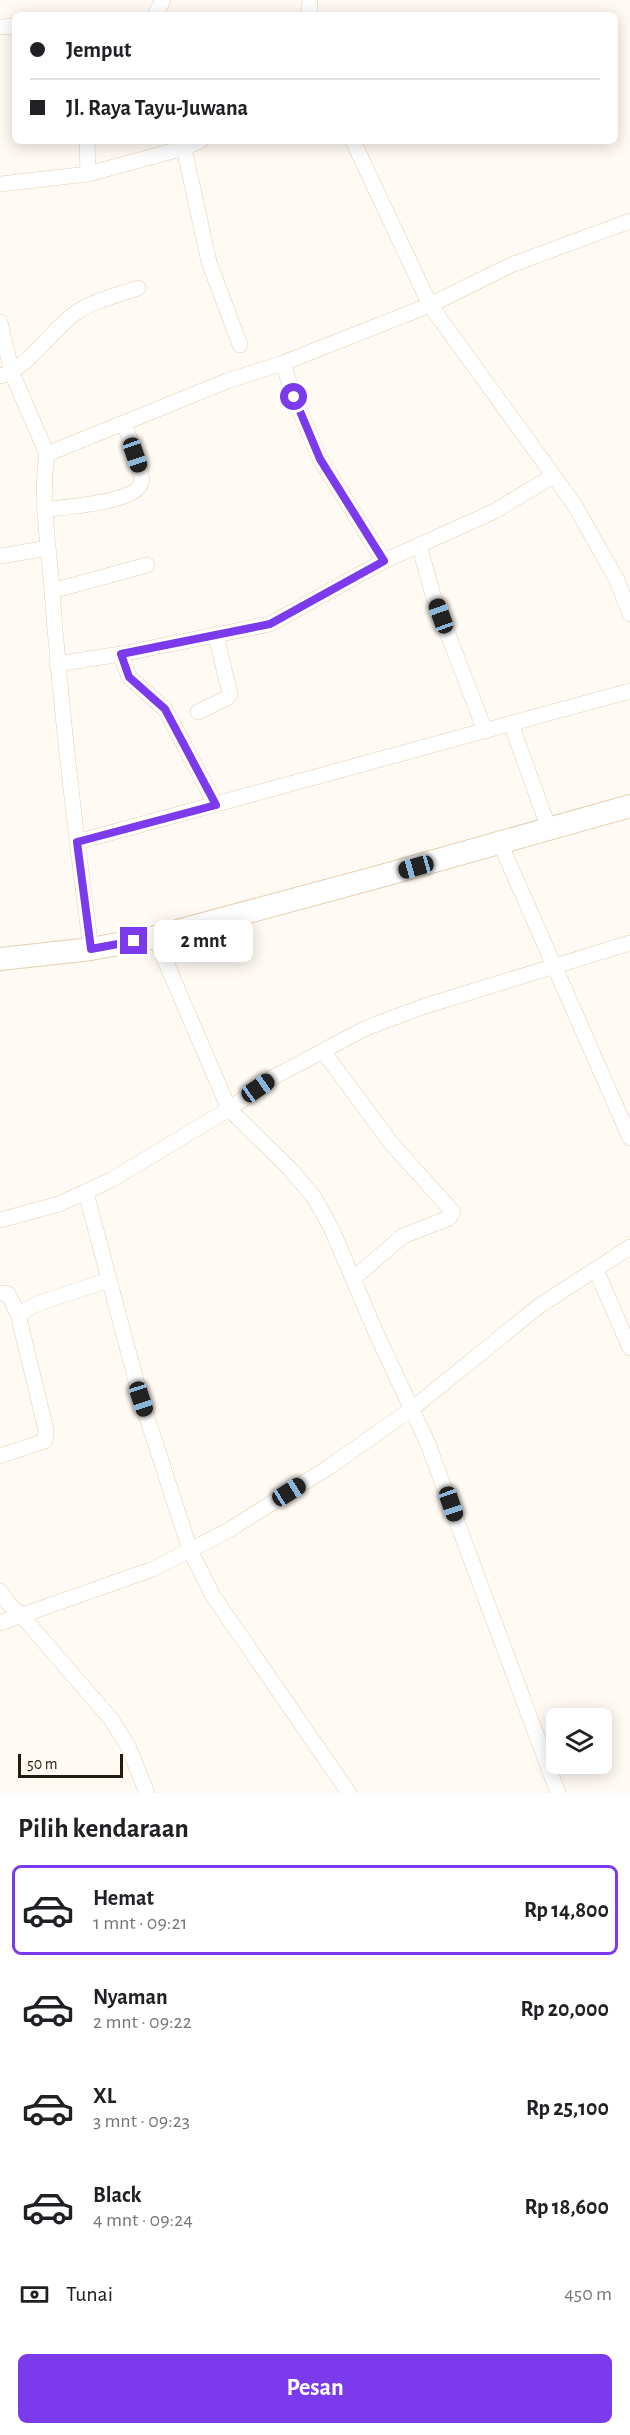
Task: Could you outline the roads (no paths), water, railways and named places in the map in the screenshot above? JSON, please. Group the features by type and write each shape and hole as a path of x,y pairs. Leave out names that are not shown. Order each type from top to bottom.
{"main road":[{"path":"0,959 91,949 155,937 630,806"}],"street":[{"path":"87,144 88,174"},
{"path":"0,184 88,174 193,144"},
{"path":"353,144 430,305 574,504 617,580 630,614"},
{"path":"184,148 208,262 240,345"},
{"path":"47,454 226,381 283,363 430,305 511,265 630,221"},
{"path":"6,374 64,322 82,309 138,288"},
{"path":"0,322 6,374 47,454 44,471 44,510 57,663 91,949"},
{"path":"283,363 294,397 320,459 384,561"},
{"path":"44,510 108,501 128,495 139,488 142,481 141,470 124,424"},
{"path":"57,663 121,654 270,624 384,561 495,511 553,476"},
{"path":"419,545 444,627 485,732"},
{"path":"0,556 48,548"},
{"path":"52,591 147,565"},
{"path":"198,712 227,698 230,694 216,636"},
{"path":"121,654 129,677 165,709 216,805"},
{"path":"77,842 630,691"},
{"path":"511,724 549,829"},
{"path":"500,843 630,1138"},
{"path":"155,937 229,1109 290,1169 314,1197 332,1230 377,1335 412,1408 451,1504 558,1793"},
{"path":"0,1220 59,1204 111,1180 229,1109 272,1078 366,1028 405,1013 630,943"},
{"path":"323,1051 391,1143 453,1212 449,1218 403,1236 354,1278"},
{"path":"86,1193 141,1399 190,1551 213,1596 349,1793"},
{"path":"0,1623 153,1569 229,1530 319,1473 412,1408 538,1306 630,1247"},
{"path":"596,1270 630,1348"},
{"path":"18,1314 39,1303 109,1280"},
{"path":"0,1293 8,1294 18,1314 46,1430 45,1441 0,1456"},
{"path":"0,1591 8,1603 111,1719 128,1746 147,1793"}]}
